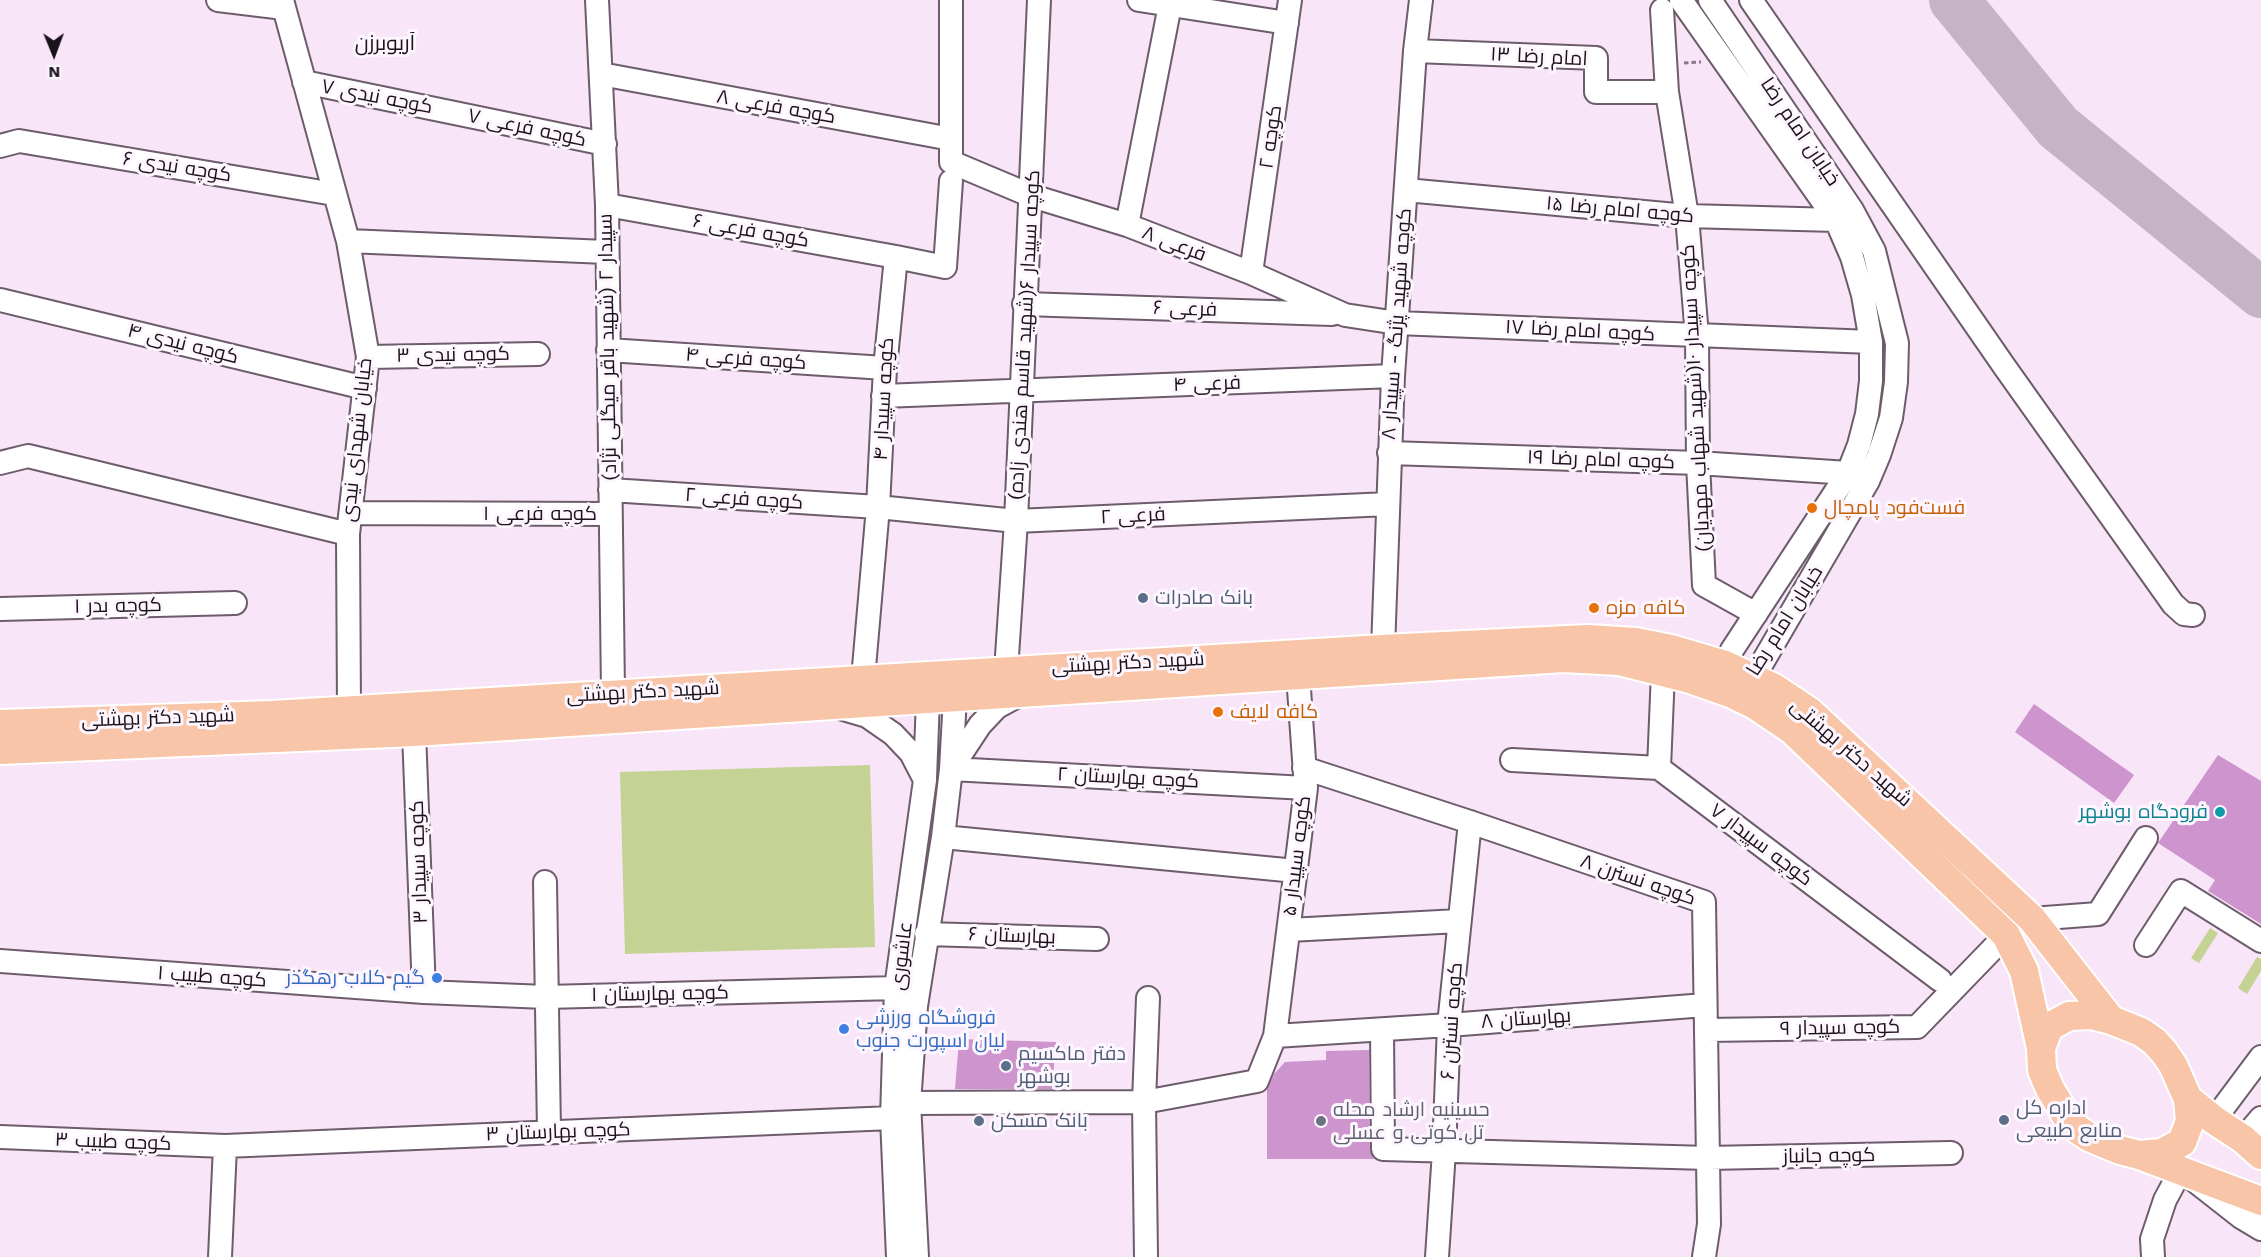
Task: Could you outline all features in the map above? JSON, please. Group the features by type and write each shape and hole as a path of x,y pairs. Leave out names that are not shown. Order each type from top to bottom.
{"main road":[{"name":"شهید دکتر بهشتی","path":"0,750 414,732 833,705 941,690 1006,671 1588,639 1636,642 1725,664 1754,677 1810,712 2032,919 2111,1020"},
{"name":"شهید دکتر بهشتی","path":"0,724 349,710 863,679 941,690 1023,693 1564,658 1619,662 1663,672 1730,693 1755,705 1792,730 2006,934 2025,970 2041,1048"},
{"path":"2139,1155 2162,1153 2182,1142 2190,1121 2188,1099 2173,1065 2154,1041 2134,1029 2111,1020 2091,1015 2069,1016 2049,1027 2041,1048 2042,1070 2050,1089 2077,1129 2103,1144 2181,1170 2261,1202"},
{"path":"2188,1099 2214,1120 2256,1140"}],"street":[{"path":"218,0 283,4"},
{"name":"سپیدار ۲ (شهید باقر میگلی نژاد)","path":"597,0 607,205 613,694"},
{"path":"896,257 945,267 951,172 951,0"},
{"name":"کوچه سپیدار ۶(شهید قاسم هندی زاده)","path":"1006,671 1016,521 1024,304 1032,196 1039,0"},
{"path":"1139,0 1287,23"},
{"name":"کوچه ۲","path":"1251,273 1290,0"},
{"name":"کوچه شهید پژنگ - سپیدار ۸","path":"1383,649 1393,376 1415,51 1421,0"},
{"name":"خیابان امام رضا","path":"1671,5 1724,62 1836,220 1852,257 1863,295 1871,342 1868,414 1848,473 1725,664 1730,693 1754,677 1868,481 1891,418 1896,382 1897,343 1874,252 1852,210 1710,0"},
{"path":"1750,0 2004,366 2173,604 2184,614 2193,615"},
{"path":"1127,225 1170,3"},
{"name":"خیابان شهدای نیدی","path":"283,4 348,242 368,357 350,523 349,710"},
{"name":"کوچه سپیدار ۱۰(شهید شهاب مهدیان)","path":"1671,5 1665,64 1667,92 1687,216 1697,336 1698,463 1704,585 1756,614"},
{"name":"امام رضا ۱۳","path":"1415,51 1596,58 1596,92 1667,92"},
{"name":"کوچه فرعی ۸","path":"601,74 951,139"},
{"name":"کوچه نیدی ۷","path":"304,82 449,111"},
{"name":"کوچه فرعی ۷","path":"449,111 605,144"},
{"name":"کوچه نیدی ۶","path":"10,144 334,194"},
{"name":"فرعی ۸","path":"951,172 1127,225 1251,273 1345,315 1397,323"},
{"name":"کوچه امام رضا ۱۵","path":"1406,190 1687,216 1836,220"},
{"name":"کوچه فرعی ۶","path":"607,205 896,257"},
{"path":"348,242 606,252"},
{"name":"کوچه سپیدار ۴","path":"863,679 878,507 885,368 896,257"},
{"name":"کوچه نیدی ۴","path":"0,300 365,388"},
{"name":"فرعی ۶","path":"1024,304 1345,315"},
{"name":"کوچه امام رضا ۱۷","path":"1397,323 1871,342"},
{"name":"کوچه فرعی ۴","path":"608,350 885,368"},
{"name":"کوچه نیدی ۳","path":"368,357 538,354"},
{"name":"فرعی ۴","path":"1021,392 1393,376"},
{"path":"884,396 1021,392"},
{"name":"کوچه امام رضا ۱۹","path":"1389,453 1698,463 1848,473"},
{"name":"کوچه فرعی ۱","path":"0,463 28,456 350,523 471,514 609,514"},
{"name":"کوچه فرعی ۲","path":"610,490 878,507"},
{"name":"فرعی ۲","path":"878,507 1016,521 1388,504"},
{"path":"1815,521 1838,534"},
{"name":"کوچه بدر ۱","path":"0,609 236,603"},
{"path":"1512,760 1659,768 1663,672"},
{"name":"کوچه سپیدار ۵","path":"1144,1102 1257,1081 1275,1036 1296,871 1305,778 1298,675"},
{"path":"941,690 951,769"},
{"name":"عاشوری","path":"898,1257 892,1119 896,988 924,790 941,690"},
{"name":"عاشوری","path":"917,1257 909,1103 916,1006 943,837 951,769 980,724 997,707 1023,693"},
{"path":"833,705 867,716 893,734 911,753 924,790 948,802"},
{"name":"کوچه سپیدار ۳","path":"414,732 424,992"},
{"name":"کوچه سپیدار ۷","path":"1659,768 1940,980"},
{"name":"کوچه بهارستان ۲","path":"951,769 1305,778"},
{"name":"کوچه نسترن ۸","path":"1305,778 1470,822 1704,902 1709,1224 1704,1257"},
{"name":"کوچه نسترن ۶","path":"1437,1257 1449,1025 1470,822"},
{"path":"943,837 1296,871"},
{"path":"2032,919 2098,914 2146,837"},
{"path":"546,882 549,1132"},
{"path":"2146,945 2181,891 2261,941"},
{"path":"1289,930 1460,921"},
{"name":"بهارستان ۶","path":"926,934 1097,939"},
{"name":"کوچه سپیدار ۹","path":"1706,1030 1917,1027 2006,934"},
{"name":"کوچه طبیب ۱","path":"0,961 424,992"},
{"name":"کوچه بهارستان ۱","path":"424,992 546,997 896,988"},
{"path":"1146,1257 1144,1102 1148,998"},
{"name":"بهارستان ۸","path":"1275,1036 1706,1005"},
{"name":"کوچه جانباز","path":"1382,1030 1383,1149 1708,1158 1951,1153"},
{"path":"2214,1120 2261,1058"},
{"path":"909,1103 1144,1102"},
{"name":"کوچه بهارستان ۳","path":"225,1146 892,1119"},
{"name":"کوچه طبیب ۳","path":"0,1137 225,1146"},
{"path":"220,1257 225,1146"},
{"path":"2153,1257 2152,1239 2165,1200 2181,1170 2241,1217 2261,1228"}],"path":[{"path":"1665,64 1724,62"}],"green space":[{"path":"870,765 875,947 625,954 620,772"},
{"path":"2210,928 2218,933 2199,963 2191,958"},
{"path":"2257,957 2261,959 2261,971 2247,994 2238,988"}],"building":[{"path":"2034,704 2134,775 2114,803 2015,732"},
{"name":"فرودگاه بوشهر","path":"2218,755 2261,781 2261,924 2208,891 2215,880 2158,843"},
{"name":"دفتر ماکسیم بوشهر","path":"959,1039 1056,1042 1052,1089 955,1089"},
{"name":"حسینیه ارشاد محله تل کوتی و عسلی","path":"1369,1050 1370,1149 1374,1159 1267,1159 1267,1089 1274,1074 1285,1062 1326,1060 1326,1051"}],"taxiway":[{"path":"1954,0 2058,127 2261,293"}],"place":[{"name":"فست‌فود پامچال","path":"1812,508"},
{"name":"بانک صادرات","path":"1143,598"},
{"name":"کافه مزه","path":"1594,608"},
{"name":"کافه لایف","path":"1218,712"},
{"name":"فرودگاه بوشهر","path":"2220,812"},
{"name":"گیم کلاب رهگذر","path":"437,978"},
{"name":"فروشگاه ورزشی لیان اسپورت جنوب","path":"844,1029"},
{"name":"دفتر ماکسیم بوشهر","path":"1006,1066"},
{"name":"اداره کل منابع طبیعی","path":"2004,1120"},
{"name":"بانک مسکن","path":"979,1121"},
{"name":"حسینیه ارشاد محله تل کوتی و عسلی","path":"1321,1121"}],"district":[{"name":"آریو‌برزن","path":"385,44"}]}
